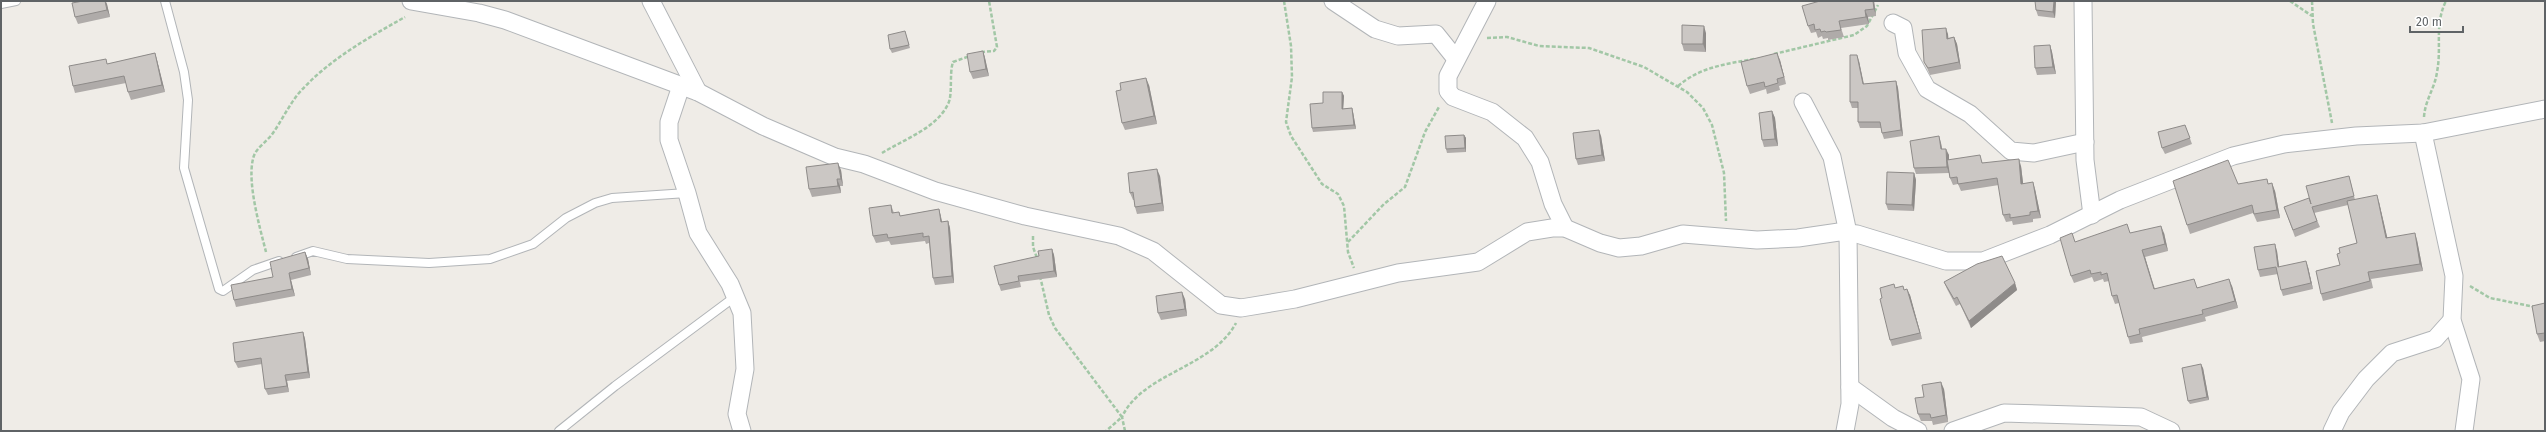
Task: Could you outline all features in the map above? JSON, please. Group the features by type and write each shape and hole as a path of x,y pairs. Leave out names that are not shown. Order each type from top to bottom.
{"street":[{"path":"411,1 479,13 506,20 698,92 797,141 835,157 864,164 935,191 1032,217 1119,236 1153,250 1221,305 1242,308 1295,299 1398,273 1478,262 1527,232 1538,229 1565,228 1600,243 1619,248 1641,246 1683,234 1726,239 1757,240 1848,233 1946,261 1964,263 1983,261 2050,235 2120,200 2169,179 2233,156 2284,144 2335,138 2423,133 2545,109"},
{"path":"651,1 698,92"},
{"path":"1333,1 1375,29 1398,36 1436,34 1456,60"},
{"path":"1487,1 1448,76 1447,84 1450,94 1492,112 1525,138 1540,162 1553,204 1565,228"},
{"path":"2083,1 2085,142 2092,215"},
{"path":"1893,23 1903,28 1907,53 1927,89 1970,114 2012,151 2034,153 2085,142"},
{"path":"681,86 669,122 669,140 687,193 698,233 736,296 742,313 745,369 738,414 742,431"},
{"path":"1803,102 1832,157 1848,233 1850,404 1845,431"},
{"path":"2423,133 2454,276 2452,320 2471,379 2464,431"},
{"path":"2332,431 2341,412 2366,379 2392,353 2435,339 2452,320"},
{"path":"1850,387 1892,418 1918,431"},
{"path":"1850,404 1856,431"},
{"path":"1953,431 2004,413 2141,417 2171,431"}],"lane":[{"path":"1,4 16,1"},
{"path":"165,1 184,72 188,100 184,168 219,289 223,291 232,283 269,264 313,251 347,259 429,263 490,259 533,244 566,218 595,203 619,197 687,193"},
{"path":"559,431 615,386 736,296"}],"path":[{"path":"864,164 931,124 941,114 949,104 950,73 953,62 996,49 996,32 989,1"},
{"path":"1284,1 1291,46 1292,77 1286,122 1291,136 1322,184 1338,194 1344,206 1348,252 1360,283"},
{"path":"2290,1 2312,16"},
{"path":"2312,1 2312,16 2335,138"},
{"path":"2423,133 2425,106 2437,73 2438,23 2446,1"},
{"path":"269,264 256,210 252,166 256,152 272,135 299,93 332,62 428,4"},
{"path":"1772,54 1854,35 1871,21 1878,5"},
{"path":"1465,42 1502,36 1539,46 1589,48 1644,66 1678,86 1703,108 1712,125 1724,173 1726,239"},
{"path":"1678,86 1690,76 1706,68 1760,57"},
{"path":"1347,242 1384,204 1405,187 1433,116 1450,94"},
{"path":"1032,217 1033,246 1037,263"},
{"path":"1039,274 1049,315 1055,328 1122,417 1125,431"},
{"path":"2454,276 2490,298 2538,309"},
{"path":"1106,431 1122,417 1131,403 1155,384 1190,365 1217,346 1230,334 1242,308"}],"building":[{"path":"83,1 105,1 107,10 75,17 72,3"},
{"path":"1820,1 1873,1 1874,9 1865,10 1866,17 1839,21 1841,30 1821,32 1820,29 1815,30 1814,24 1808,26 1802,6"},
{"path":"2035,1 2054,1 2053,12 2036,10"},
{"path":"1682,25 1704,26 1703,44 1682,44"},
{"path":"1946,28 1947,39 1954,37 1959,62 1928,68 1924,62 1922,30"},
{"path":"905,31 909,45 890,49 888,35"},
{"path":"2050,45 2053,67 2035,68 2034,46"},
{"path":"983,51 986,69 970,72 967,54"},
{"path":"155,53 162,85 128,92 124,76 73,86 69,66 106,59 107,64"},
{"path":"1777,53 1784,77 1777,79 1778,83 1765,87 1764,82 1747,86 1741,62"},
{"path":"1850,55 1857,55 1863,84 1896,81 1901,130 1882,133 1880,122 1858,122 1858,102 1850,102"},
{"path":"1146,78 1154,116 1122,123 1116,91 1121,90 1120,83"},
{"path":"1323,92 1342,92 1342,109 1352,108 1354,125 1312,128 1310,104 1323,103"},
{"path":"1772,111 1775,139 1762,140 1759,113"},
{"path":"2185,125 2190,138 2162,148 2158,132"},
{"path":"1599,130 1602,155 1576,159 1573,133"},
{"path":"1464,135 1465,148 1446,149 1445,136"},
{"path":"1939,136 1941,149 1946,149 1947,167 1914,168 1910,141"},
{"path":"1980,155 1982,163 2019,159 2021,184 2033,182 2038,211 2030,212 2030,215 2010,218 2010,214 2003,215 1997,178 1958,184 1957,177 1950,178 1947,160"},
{"path":"2228,160 2238,184 2267,179 2268,184 2272,183 2277,210 2254,214 2252,205 2187,225 2173,181"},
{"path":"838,163 841,179 837,179 838,186 809,189 806,167"},
{"path":"1157,169 1162,203 1135,207 1133,192 1130,193 1128,173"},
{"path":"1887,172 1914,173 1912,205 1886,204"},
{"path":"2349,176 2354,196 2312,207 2317,221 2293,230 2284,207 2309,198 2311,204 2306,186"},
{"path":"2377,195 2386,238 2415,233 2420,264 2368,272 2370,281 2321,294 2316,271 2340,265 2337,254 2340,253 2339,248 2357,243 2347,201"},
{"path":"891,205 892,213 899,212 900,216 939,209 941,222 948,221 952,276 933,278 929,236 923,237 923,233 888,238 887,234 873,236 869,208"},
{"path":"2127,224 2130,233 2161,226 2165,244 2142,250 2154,289 2194,279 2197,288 2229,279 2235,301 2202,310 2203,314 2139,329 2140,334 2128,337 2117,295 2112,296 2107,273 2101,275 2101,272 2091,274 2090,270 2071,276 2060,238 2072,233 2075,242"},
{"path":"2275,244 2278,267 2306,261 2311,283 2281,290 2276,267 2258,270 2254,247"},
{"path":"1052,249 1054,271 1018,276 1019,281 999,285 994,266 1039,256 1038,251"},
{"path":"305,252 309,268 289,273 292,289 234,300 231,285 273,277 270,262"},
{"path":"2002,256 2015,283 1969,321 1957,297 1954,299 1944,282 1977,264"},
{"path":"1894,284 1895,288 1903,286 1904,290 1907,289 1920,333 1890,340 1880,299 1882,298 1880,288"},
{"path":"1182,292 1185,309 1158,313 1156,296"},
{"path":"2545,303 2545,333 2537,334 2532,306"},
{"path":"303,332 308,372 285,375 287,386 265,389 261,358 235,362 233,343"},
{"path":"2201,364 2207,397 2188,401 2182,368"},
{"path":"1941,382 1946,415 1931,418 1930,414 1918,414 1915,398 1924,397 1922,385"}]}
